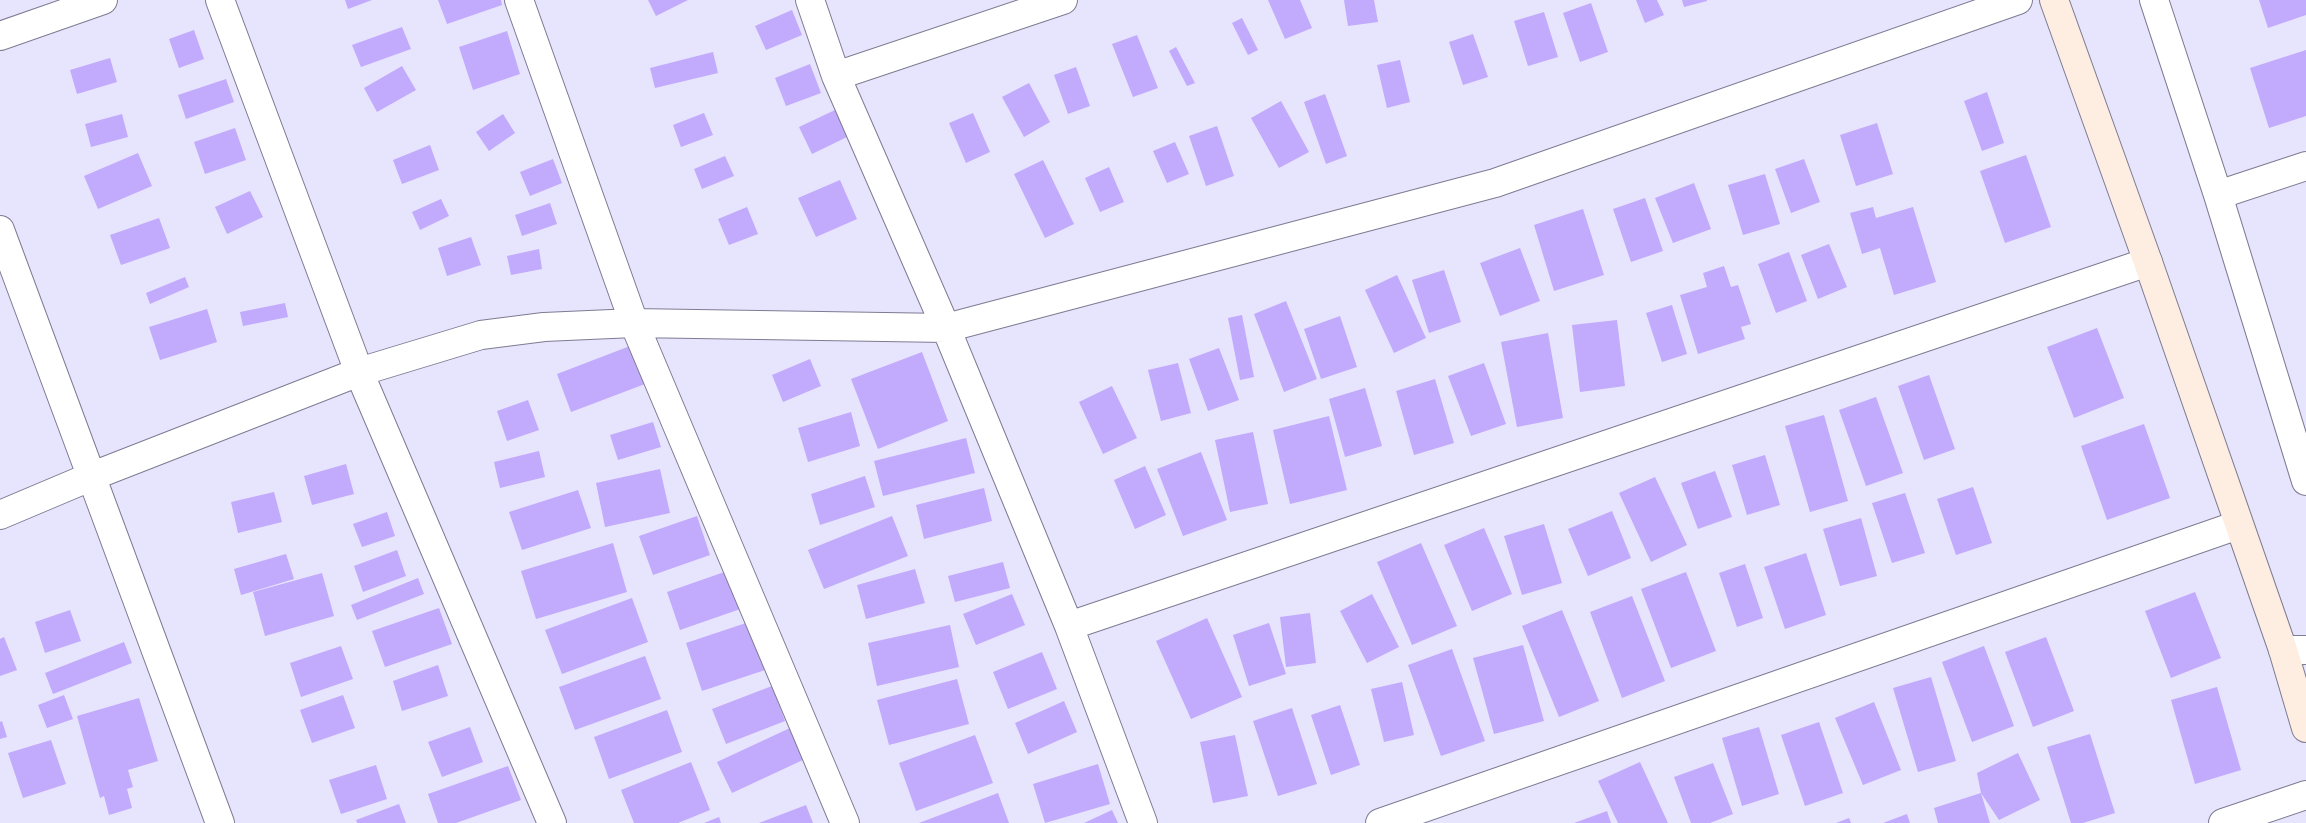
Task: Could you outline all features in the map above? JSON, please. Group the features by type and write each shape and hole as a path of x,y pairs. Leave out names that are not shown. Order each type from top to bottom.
{"street":[{"path":"0,36 103,0"},
{"path":"220,0 359,372 552,823"},
{"path":"519,0 634,323 845,823"},
{"path":"810,0 836,76 946,328 1069,626 1143,823"},
{"path":"836,76 1063,0"},
{"path":"0,514 90,476 359,372 481,335 544,327 634,323 946,328 1495,183 2018,0"},
{"path":"2054,0 2148,262 2238,525 2294,650 2306,728"},
{"path":"2154,0 2218,195 2306,481"},
{"path":"2218,195 2306,166"},
{"path":"0,230 220,823"},
{"path":"1069,626 2148,262"},
{"path":"1380,823 2238,525"},
{"path":"2223,823 2306,794"}],"building":[{"path":"345,0 372,0 348,9"},
{"path":"438,0 501,0 502,5 447,24"},
{"path":"648,0 688,0 656,16"},
{"path":"1268,0 1300,0 1312,28 1285,39"},
{"path":"1344,0 1374,0 1378,22 1348,26"},
{"path":"1636,0 1657,0 1664,15 1645,23"},
{"path":"1682,0 1707,0 1707,1 1684,7"},
{"path":"2259,0 2306,0 2306,15 2268,28"},
{"path":"1591,3 1608,52 1580,62 1563,13"},
{"path":"792,10 802,35 766,50 755,26"},
{"path":"1544,12 1558,57 1528,66 1514,21"},
{"path":"1242,18 1258,50 1248,55 1232,23"},
{"path":"402,27 411,49 361,67 352,45"},
{"path":"194,30 204,59 179,68 169,39"},
{"path":"507,31 520,74 473,90 459,47"},
{"path":"1473,34 1488,77 1463,85 1449,42"},
{"path":"1137,35 1158,88 1133,97 1112,44"},
{"path":"1176,47 1195,83 1187,86 1169,51"},
{"path":"2306,50 2306,116 2269,128 2250,68"},
{"path":"713,52 718,73 655,88 650,68"},
{"path":"110,58 117,82 77,94 70,70"},
{"path":"1400,60 1410,102 1387,108 1377,65"},
{"path":"810,64 821,93 786,106 775,78"},
{"path":"402,66 416,90 377,112 364,88"},
{"path":"1076,67 1090,106 1068,114 1054,75"},
{"path":"226,79 234,102 186,119 178,95"},
{"path":"1029,83 1050,122 1024,137 1002,97"},
{"path":"1987,92 2004,143 1982,151 1964,101"},
{"path":"1325,94 1347,156 1326,164 1304,102"},
{"path":"1281,101 1309,152 1279,168 1251,118"},
{"path":"835,110 847,137 812,154 799,127"},
{"path":"704,113 713,135 681,147 673,125"},
{"path":"973,113 990,152 966,163 949,123"},
{"path":"122,114 128,137 91,147 85,124"},
{"path":"503,114 515,133 489,151 476,132"},
{"path":"1877,123 1893,174 1856,186 1840,135"},
{"path":"1217,126 1234,176 1206,186 1189,136"},
{"path":"235,128 246,160 205,174 194,142"},
{"path":"1175,142 1189,174 1167,183 1153,151"},
{"path":"430,145 439,170 402,184 393,160"},
{"path":"138,153 152,186 98,209 84,176"},
{"path":"2026,155 2051,227 2005,243 1980,171"},
{"path":"725,156 734,176 702,189 694,169"},
{"path":"553,159 562,183 530,196 520,172"},
{"path":"1804,159 1820,202 1791,213 1775,169"},
{"path":"1043,160 1074,224 1045,238 1014,174"},
{"path":"1109,167 1124,202 1100,212 1085,178"},
{"path":"1765,174 1780,224 1743,235 1728,185"},
{"path":"840,180 857,219 816,237 798,198"},
{"path":"1694,183 1711,229 1673,243 1655,198"},
{"path":"250,191 263,217 227,234 215,207"},
{"path":"1645,198 1663,251 1631,262 1613,209"},
{"path":"441,199 449,216 420,230 412,212"},
{"path":"550,203 557,224 522,236 515,215"},
{"path":"747,207 758,234 729,245 718,219"},
{"path":"1873,207 1876,218 1913,207 1936,282 1894,295 1880,248 1862,254 1850,213"},
{"path":"1583,209 1604,275 1554,291 1534,225"},
{"path":"159,218 170,248 121,265 110,235"},
{"path":"471,237 481,265 447,276 438,248"},
{"path":"1829,244 1847,287 1818,299 1801,255"},
{"path":"1520,248 1540,301 1500,316 1480,263"},
{"path":"539,249 542,269 511,275 507,256"},
{"path":"1789,252 1807,301 1776,313 1758,264"},
{"path":"1724,266 1731,287 1738,285 1751,324 1741,327 1745,339 1698,354 1680,295 1707,287 1703,273"},
{"path":"1444,270 1461,322 1429,333 1412,280"},
{"path":"1397,275 1426,338 1394,353 1365,290"},
{"path":"185,277 189,287 150,304 146,293"},
{"path":"1286,301 1317,379 1284,392 1254,314"},
{"path":"285,303 288,317 243,326 240,312"},
{"path":"1672,305 1687,354 1662,362 1646,313"},
{"path":"207,309 217,342 160,360 149,327"},
{"path":"1242,315 1254,377 1240,380 1228,318"},
{"path":"1340,316 1357,367 1321,379 1304,329"},
{"path":"1617,320 1625,386 1580,392 1572,325"},
{"path":"2097,328 2124,398 2074,418 2047,347"},
{"path":"1548,333 1563,418 1517,427 1501,342"},
{"path":"630,346 645,384 571,412 557,374"},
{"path":"1219,348 1239,400 1208,411 1189,359"},
{"path":"922,352 948,421 878,449 851,379"},
{"path":"810,359 821,386 783,402 772,375"},
{"path":"1178,363 1191,413 1161,421 1148,370"},
{"path":"1484,363 1506,424 1471,436 1448,376"},
{"path":"1929,375 1955,449 1924,460 1898,386"},
{"path":"1435,379 1454,443 1414,455 1396,391"},
{"path":"1112,386 1137,438 1103,454 1079,402"},
{"path":"1365,388 1382,446 1345,457 1329,399"},
{"path":"1876,397 1903,473 1866,486 1839,410"},
{"path":"528,400 539,430 507,441 497,411"},
{"path":"851,412 860,446 808,462 798,428"},
{"path":"1824,415 1848,501 1810,512 1785,426"},
{"path":"1329,416 1347,490 1290,504 1273,430"},
{"path":"653,422 661,447 618,460 610,435"},
{"path":"2144,424 2170,498 2107,520 2081,446"},
{"path":"1253,432 1268,504 1230,512 1215,440"},
{"path":"966,438 975,473 883,496 874,461"},
{"path":"539,451 545,477 500,488 494,462"},
{"path":"1201,452 1227,520 1183,536 1157,469"},
{"path":"1765,455 1780,505 1747,515 1732,465"},
{"path":"346,464 354,494 312,505 304,476"},
{"path":"1145,466 1166,515 1135,529 1114,480"},
{"path":"660,469 670,513 605,527 596,483"},
{"path":"1715,471 1732,517 1698,529 1681,483"},
{"path":"865,476 875,507 820,525 811,494"},
{"path":"1655,477 1687,545 1651,562 1619,493"},
{"path":"1973,487 1992,543 1956,555 1937,499"},
{"path":"984,488 992,521 924,539 916,505"},
{"path":"578,490 591,528 522,550 509,512"},
{"path":"274,492 282,522 238,533 231,502"},
{"path":"1905,493 1925,553 1892,563 1872,503"},
{"path":"1612,511 1631,558 1588,576 1568,529"},
{"path":"387,512 395,536 362,547 353,524"},
{"path":"697,516 710,555 653,575 639,536"},
{"path":"892,516 908,556 824,589 808,550"},
{"path":"1861,518 1877,576 1840,586 1823,529"},
{"path":"1544,524 1562,583 1522,595 1504,536"},
{"path":"1484,528 1512,594 1472,611 1444,545"},
{"path":"613,543 627,592 536,619 521,571"},
{"path":"1421,543 1457,626 1412,645 1377,562"},
{"path":"397,550 406,576 363,592 354,566"},
{"path":"1806,553 1826,615 1785,629 1764,567"},
{"path":"286,554 294,579 241,595 234,569"},
{"path":"1003,562 1010,588 955,602 948,576"},
{"path":"1745,564 1763,618 1737,627 1719,573"},
{"path":"733,569 746,607 680,630 667,592"},
{"path":"915,569 925,603 866,619 857,585"},
{"path":"1686,572 1716,651 1671,668 1641,589"},
{"path":"322,573 334,616 265,636 253,592"},
{"path":"418,578 424,594 357,620 351,605"},
{"path":"2195,592 2221,658 2171,678 2145,611"},
{"path":"1012,594 1025,625 976,645 963,614"},
{"path":"1372,594 1399,647 1367,663 1340,611"},
{"path":"1632,596 1665,681 1622,698 1590,612"},
{"path":"632,598 648,642 562,674 545,630"},
{"path":"439,608 452,644 385,667 372,631"},
{"path":"70,610 81,641 45,653 35,622"},
{"path":"1562,610 1599,701 1559,717 1522,626"},
{"path":"1310,613 1316,663 1286,667 1280,617"},
{"path":"1207,618 1242,697 1191,719 1156,641"},
{"path":"752,621 768,669 702,691 686,643"},
{"path":"1269,623 1286,674 1249,686 1233,635"},
{"path":"950,625 959,667 877,686 868,643"},
{"path":"4,637 17,670 0,676 0,639"},
{"path":"2046,637 2074,711 2033,727 2005,652"},
{"path":"124,642 132,663 53,694 45,673"},
{"path":"1523,645 1544,721 1494,734 1473,658"},
{"path":"341,646 353,679 301,697 290,663"},
{"path":"1984,646 2014,726 1972,742 1942,662"},
{"path":"1452,649 1485,741 1441,756 1408,665"},
{"path":"1042,652 1057,689 1008,709 993,672"},
{"path":"645,656 661,699 575,730 559,687"},
{"path":"438,665 448,696 402,711 393,681"},
{"path":"1931,677 1956,761 1918,772 1893,688"},
{"path":"957,679 969,724 889,745 877,700"},
{"path":"1402,682 1414,735 1384,742 1371,689"},
{"path":"772,686 785,721 726,744 712,709"},
{"path":"2217,687 2241,770 2195,784 2171,700"},
{"path":"64,695 73,719 47,728 38,705"},
{"path":"343,695 355,728 312,743 300,710"},
{"path":"139,698 158,761 128,770 133,787 127,789 132,808 109,815 104,796 100,798 77,716"},
{"path":"1064,701 1077,732 1028,754 1015,723"},
{"path":"1874,702 1901,770 1863,785 1835,718"},
{"path":"1340,705 1360,765 1331,775 1311,715"},
{"path":"1292,708 1317,784 1278,796 1253,721"},
{"path":"667,710 682,752 609,779 594,737"},
{"path":"2,721 7,737 0,739 0,722"},
{"path":"1819,722 1843,793 1805,806 1781,735"},
{"path":"470,727 483,762 442,777 428,742"},
{"path":"1759,727 1779,794 1742,806 1722,738"},
{"path":"790,728 805,759 732,793 717,762"},
{"path":"2090,734 2115,813 2083,823 2071,823 2047,747"},
{"path":"975,735 993,783 916,811 899,763"},
{"path":"1235,735 1248,796 1213,803 1200,742"},
{"path":"51,740 66,784 23,798 8,753"},
{"path":"2018,753 2040,800 1999,820 1981,793 1977,773"},
{"path":"691,762 710,810 678,823 634,823 621,790"},
{"path":"1640,762 1668,823 1618,823 1598,781"},
{"path":"1713,763 1733,814 1710,823 1691,823 1674,777"},
{"path":"1098,764 1110,804 1045,823 1033,784"},
{"path":"376,765 387,799 341,814 329,780"},
{"path":"508,766 521,800 456,823 438,823 428,794"},
{"path":"998,793 1009,823 919,823"},
{"path":"1981,793 1990,823 1938,823 1934,808"},
{"path":"399,804 406,823 357,823 356,820"},
{"path":"806,805 813,823 759,823"},
{"path":"1112,810 1118,823 1084,823"},
{"path":"1607,811 1611,823 1574,823"},
{"path":"1907,814 1910,823 1883,823"},
{"path":"719,817 721,823 704,823"},
{"path":"1849,818 1851,823 1836,823"}]}
